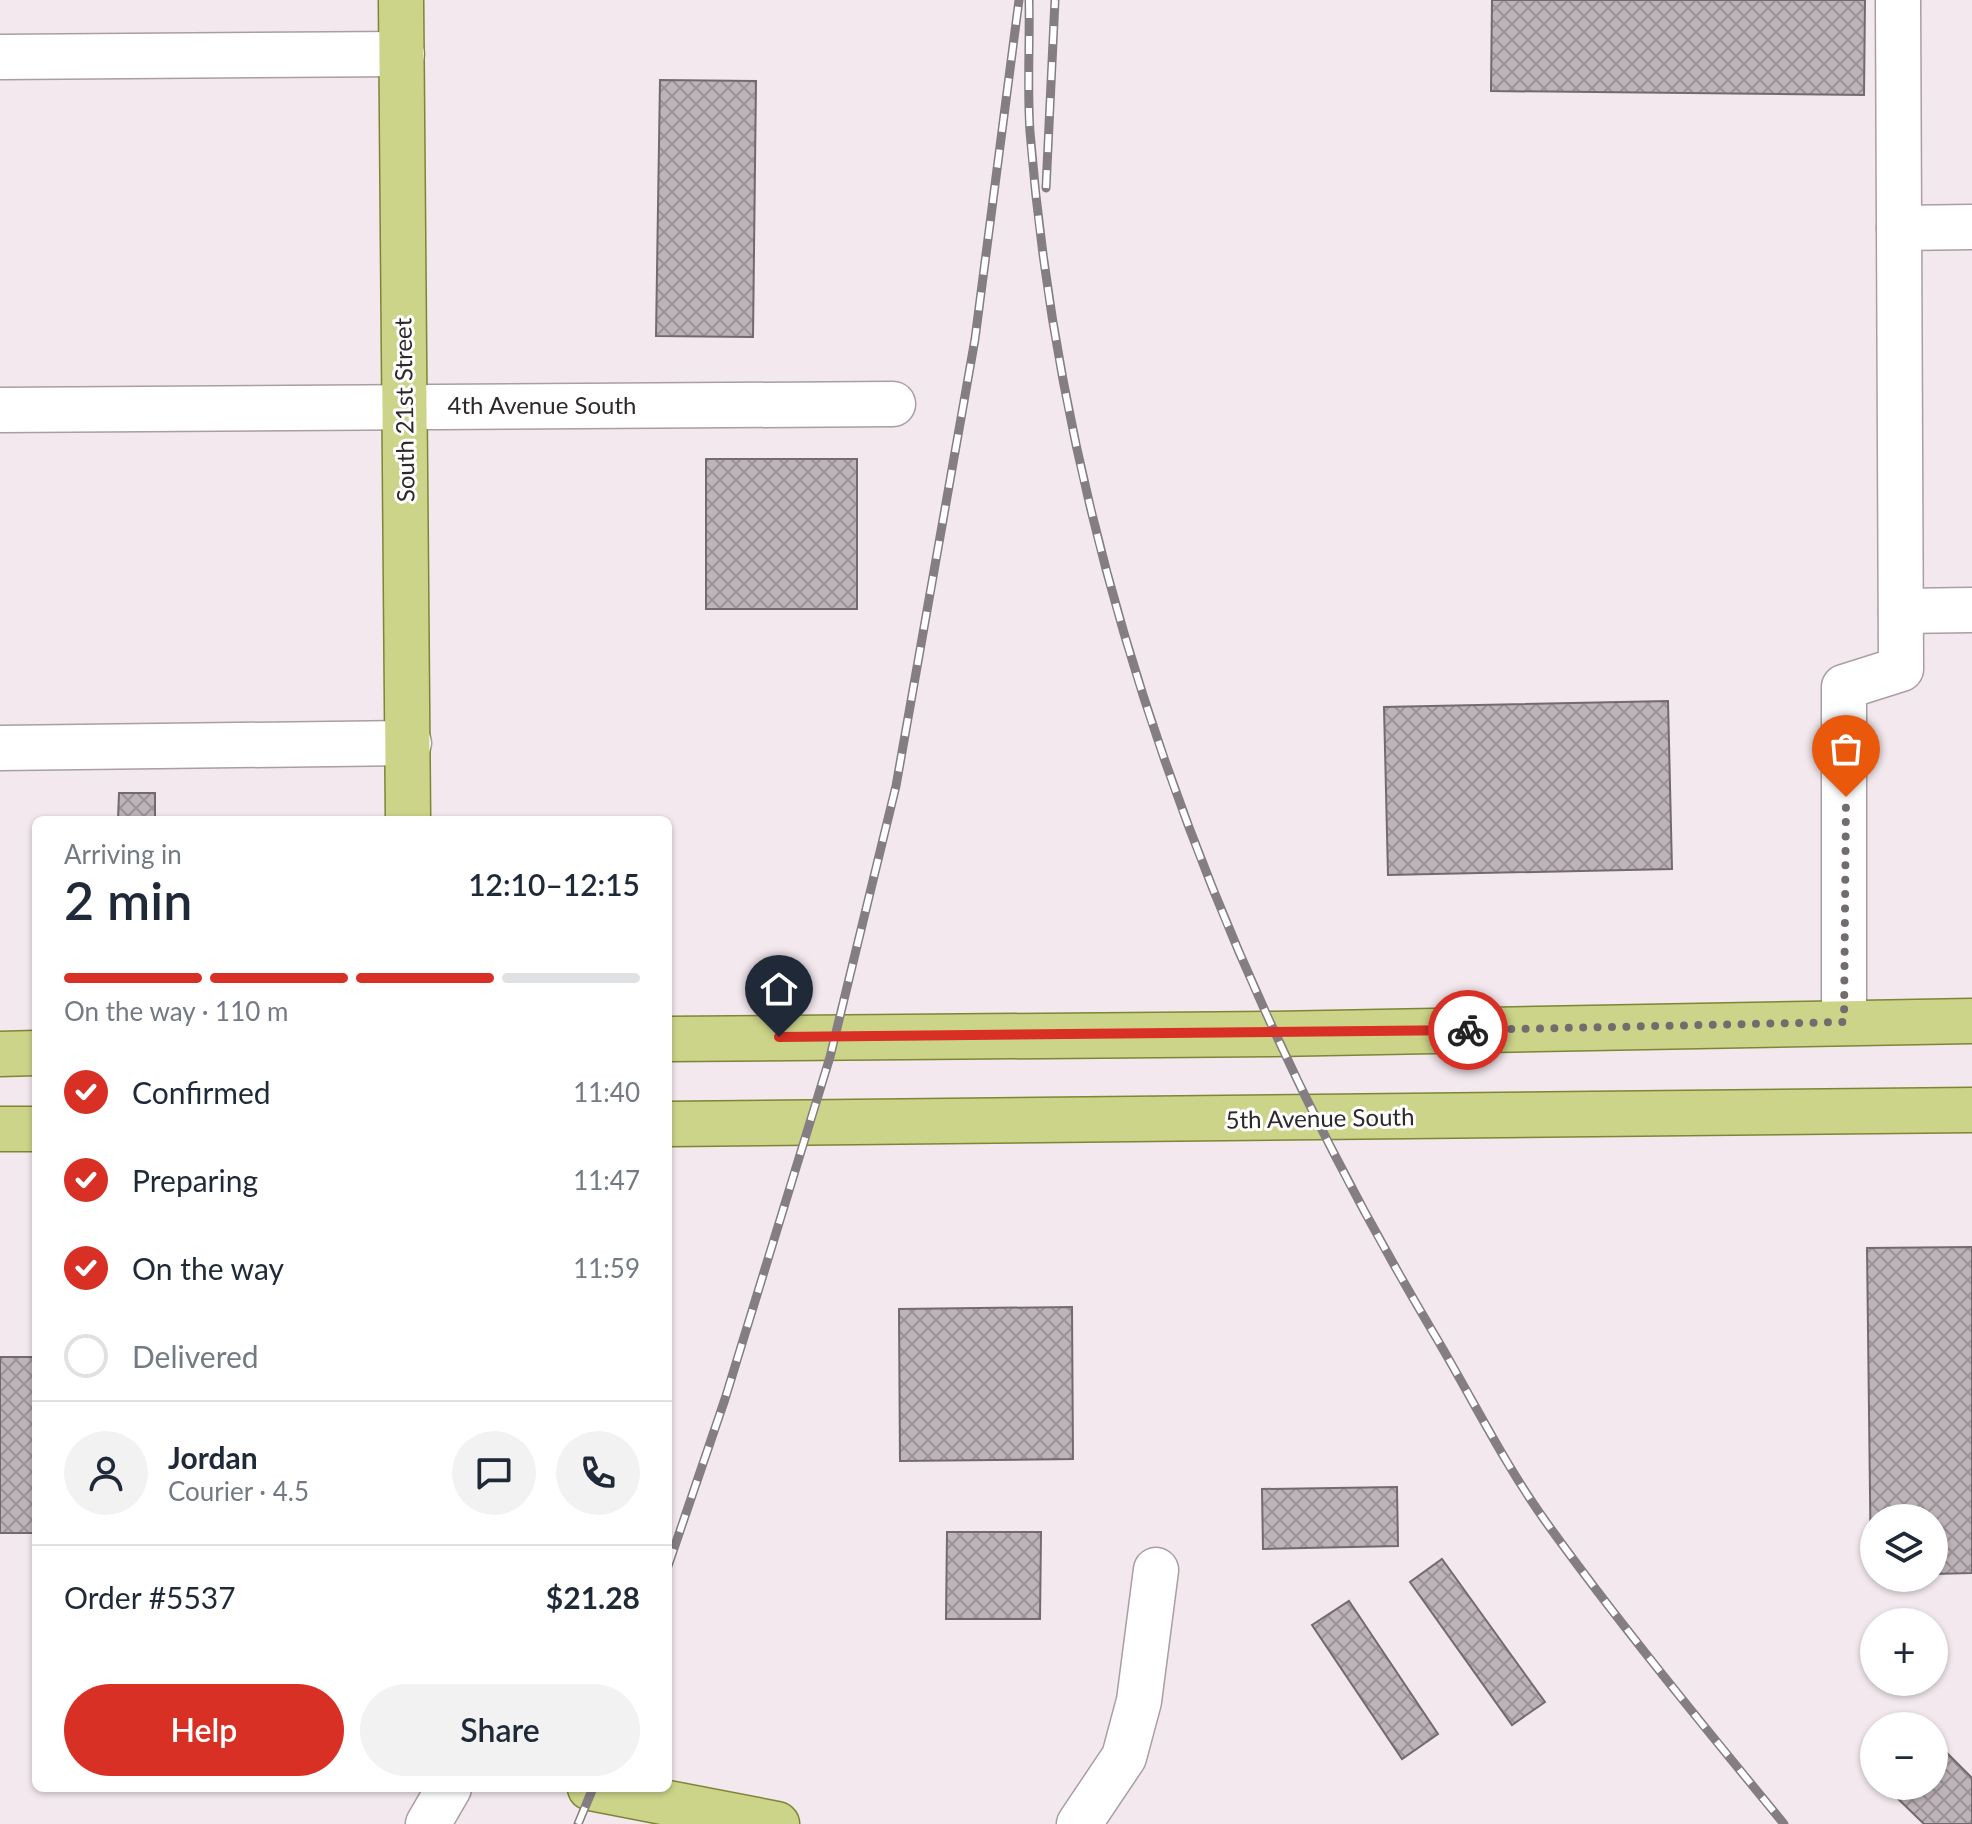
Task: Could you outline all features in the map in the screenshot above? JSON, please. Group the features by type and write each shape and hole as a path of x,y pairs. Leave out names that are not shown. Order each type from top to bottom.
{"main road":[{"name":"South 21st Street","path":"401,0 408,816"},
{"path":"672,1039 1274,1034 1972,1021"},
{"path":"0,1054 32,1053"},
{"name":"5th Avenue South","path":"672,1124 1972,1110"},
{"path":"0,1129 32,1129"},
{"path":"611,1792 777,1824"}],"street":[{"path":"1844,1022 1844,687 1901,669 1898,0"},
{"path":"0,57 402,54"},
{"path":"1899,228 1972,227"},
{"name":"4th Avenue South","path":"0,410 893,404"},
{"path":"1901,611 1972,610"},
{"path":"0,748 409,743"},
{"path":"1079,1824 1124,1757 1139,1701 1156,1570"},
{"path":"428,1824 447,1792"}],"building":[{"path":"1492,0 1865,0 1864,95 1491,91"},
{"path":"660,80 756,81 753,337 656,336"},
{"path":"706,459 857,459 857,609 706,609"},
{"path":"1668,701 1672,869 1388,875 1384,707"},
{"path":"119,793 155,793 155,816 118,816"},
{"path":"1972,1247 1972,1573 1948,1574 1948,1504 1870,1504 1867,1248"},
{"path":"1072,1307 1073,1459 900,1461 899,1309"},
{"path":"0,1357 32,1357 32,1533 0,1533"},
{"path":"1397,1487 1398,1546 1263,1549 1262,1489"},
{"path":"947,1532 1041,1532 1040,1619 946,1619"},
{"path":"1442,1559 1545,1702 1512,1725 1410,1582"},
{"path":"1349,1601 1438,1734 1402,1759 1312,1625"},
{"path":"1948,1754 1972,1778 1972,1824 1924,1824 1899,1800 1948,1800"}],"railway":[{"path":"672,1554 725,1399 830,1057 896,786 975,339 1019,0"},
{"path":"1029,0 1030,132 1048,292 1077,450 1116,605 1164,758 1221,909 1286,1056 1358,1199 1517,1478 1603,1599 1784,1824"},
{"path":"1046,188 1055,0"},
{"path":"578,1824 591,1792"}],"way so far":[{"path":"1468,1030 1844,1022 1846,797"}],"route":[{"path":"779,1037 1468,1030"}]}
